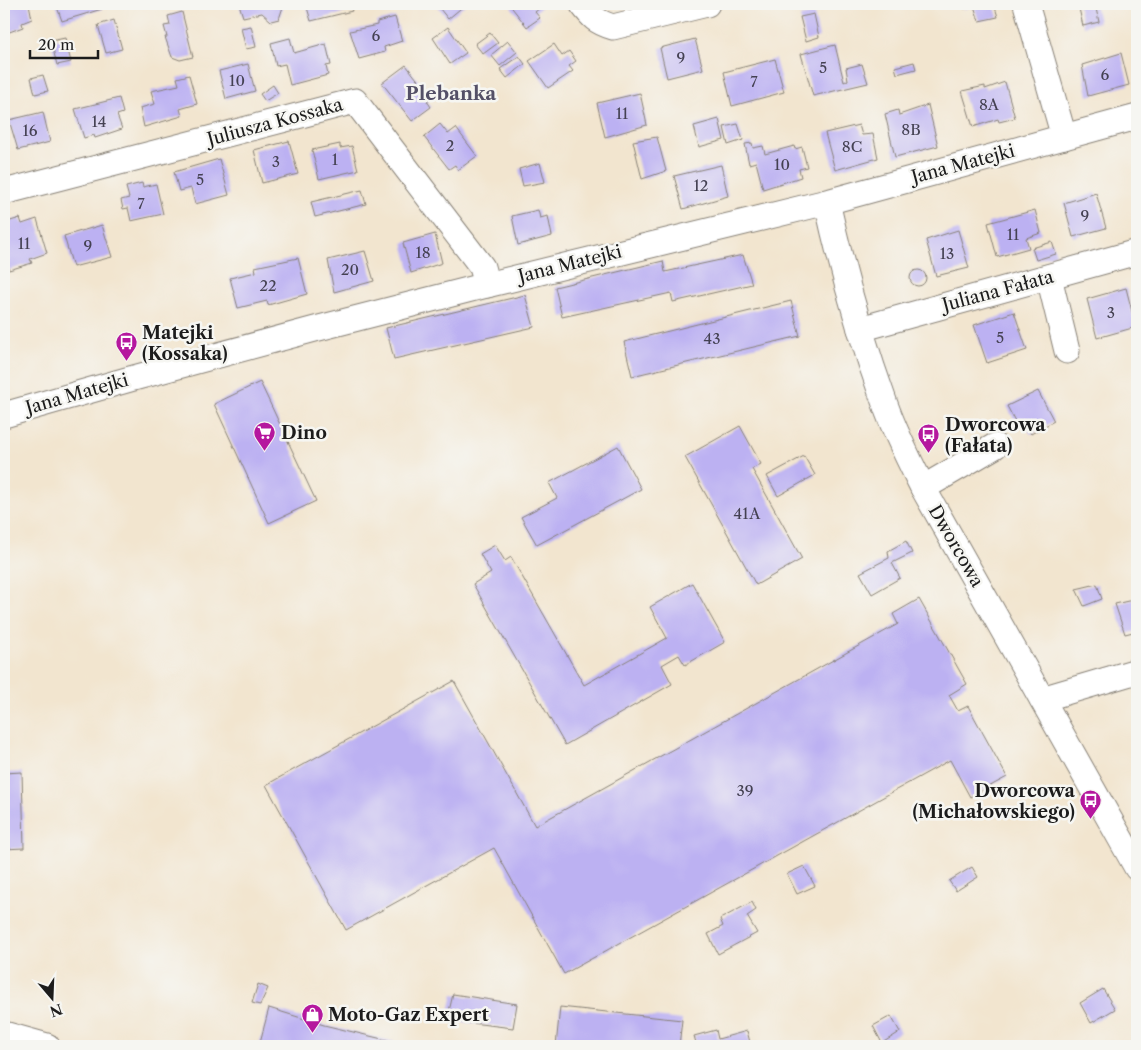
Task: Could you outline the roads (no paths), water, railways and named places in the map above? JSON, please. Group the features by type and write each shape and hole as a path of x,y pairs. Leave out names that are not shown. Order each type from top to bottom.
{"street":[{"path":"582,4 593,18 613,27 707,4"},
{"path":"1026,4 1064,137"},
{"name":"Juliusza Kossaka","path":"4,192 356,101 482,267 487,285"},
{"name":"Jana Matejki","path":"4,415 148,374 487,285 826,202 1137,117"},
{"name":"Dworcowa","path":"826,202 860,329 885,406 923,488 1137,868"},
{"name":"Juliana Fałata","path":"860,329 1137,252"},
{"path":"1049,277 1068,351"},
{"path":"923,488 995,446"},
{"path":"1042,698 1137,671"},
{"path":"4,1034 47,1046"}],"place":[{"name":"Matejki (Kossaka)","path":"126,362"},
{"name":"Dino","path":"265,452"},
{"name":"Dworcowa (Fałata)","path":"929,454"},
{"name":"Dworcowa (Michałowskiego)","path":"1091,820"},
{"name":"Moto-Gaz Expert","path":"312,1034"}],"district":[{"name":"Plebanka","path":"451,93"}]}
